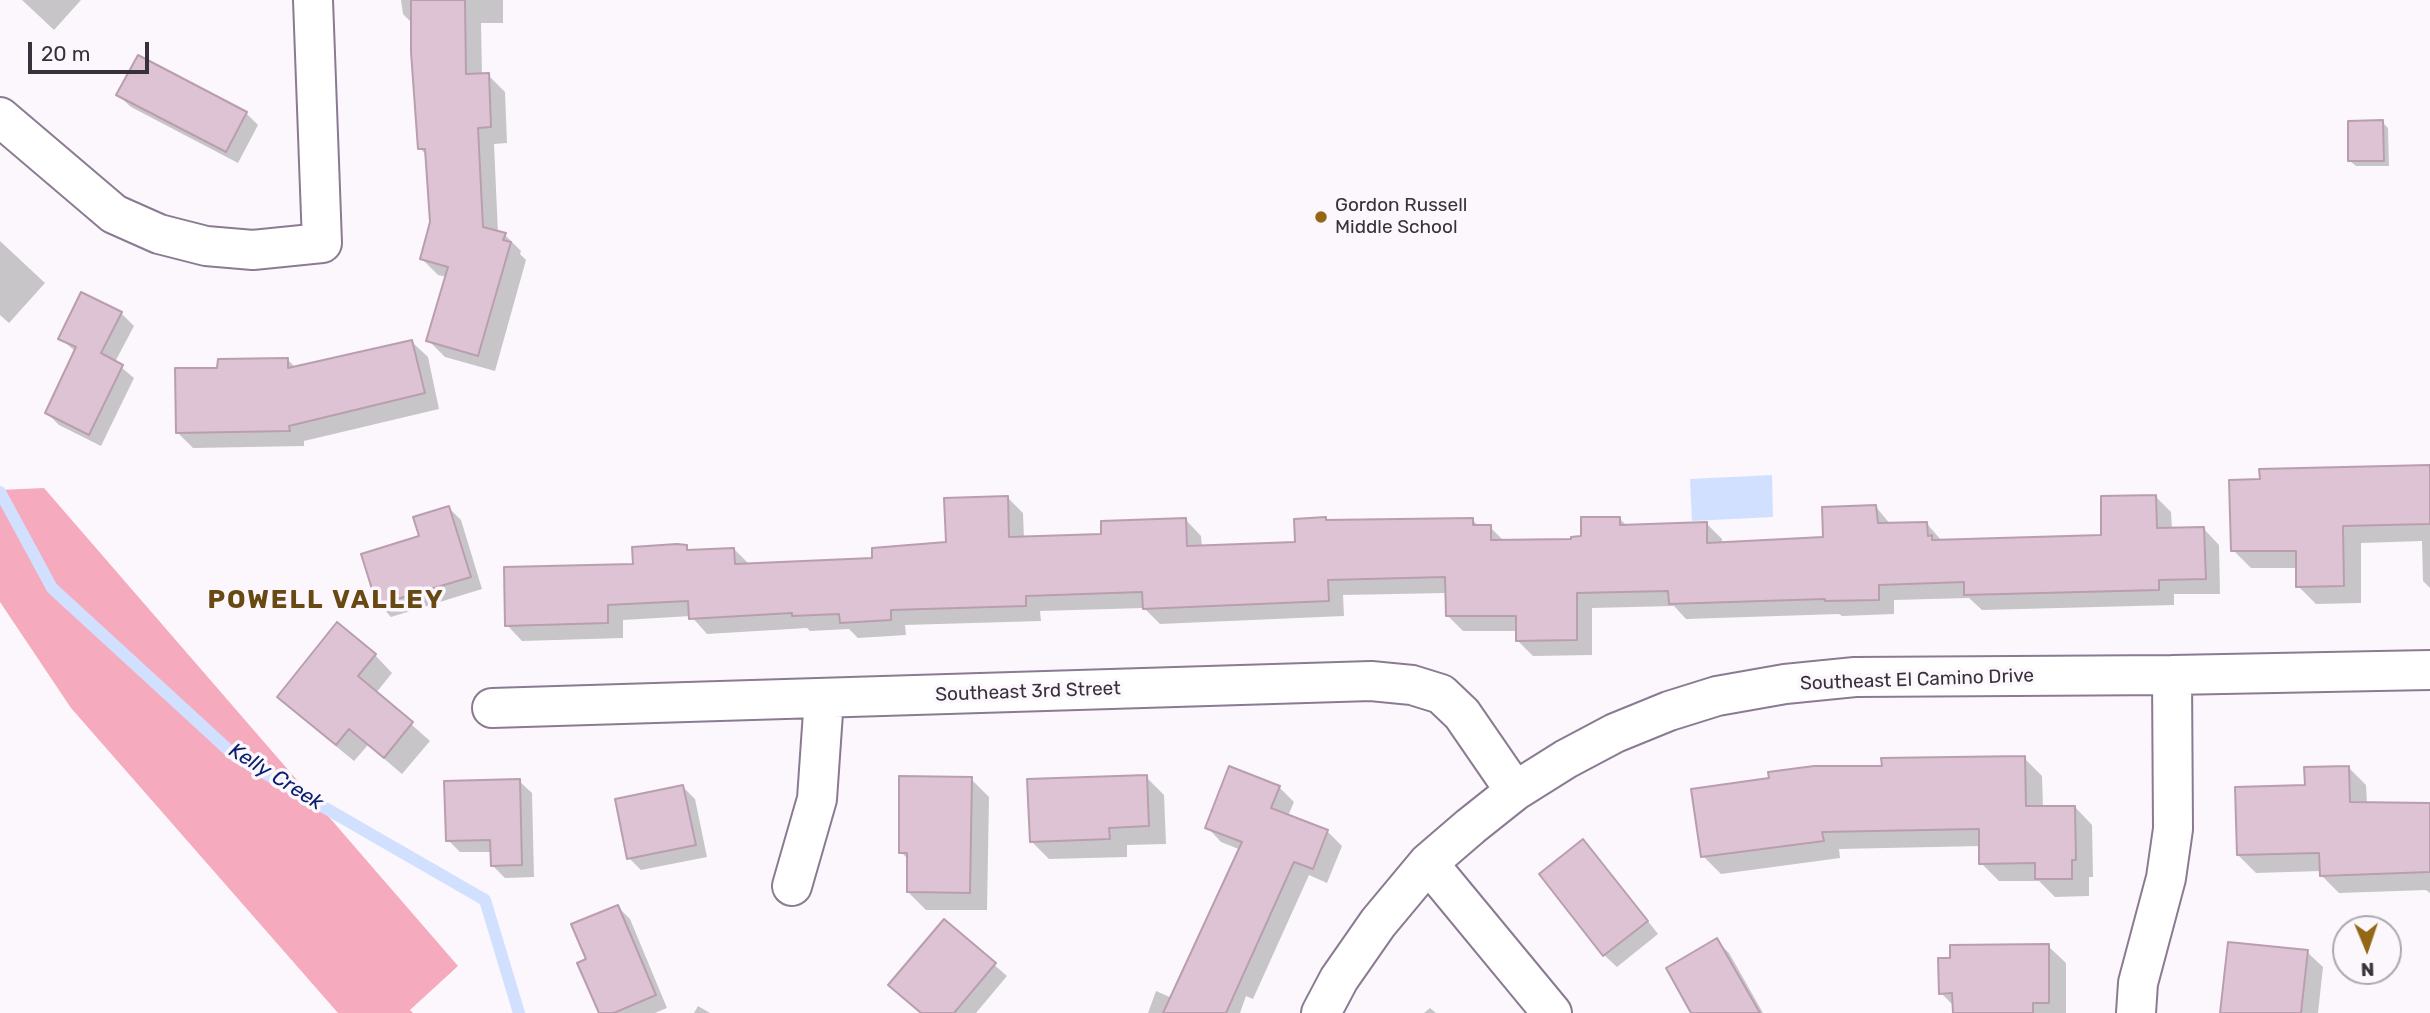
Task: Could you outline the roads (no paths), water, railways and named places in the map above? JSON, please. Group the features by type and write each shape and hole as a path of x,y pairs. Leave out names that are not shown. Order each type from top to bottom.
{"street":[{"path":"0,117 114,214 159,234 206,246 253,250 323,243 313,0"},
{"name":"Southeast El Camino Drive","path":"1321,1013 1339,979 1378,923 1428,863 1515,791 1615,733 1669,711 1717,696 1785,684 1855,677 2430,670"},
{"path":"2136,1013 2138,983 2166,877 2173,829 2172,675"},
{"name":"Southeast 3rd Street","path":"492,708 1371,681 1412,685 1441,694 1462,714 1515,791"},
{"path":"792,886 817,799 824,698"},
{"path":"1428,863 1552,1013"}],"water":[{"path":"1772,475 1773,517 1692,521 1690,479"}],"waterway":[{"name":"Kelly Creek","path":"0,492 52,588 235,756 485,900 519,1013"}],"place":[{"name":"Gordon Russell Middle School","path":"1321,217"}],"district":[{"name":"POWELL VALLEY","path":"326,600"}]}
